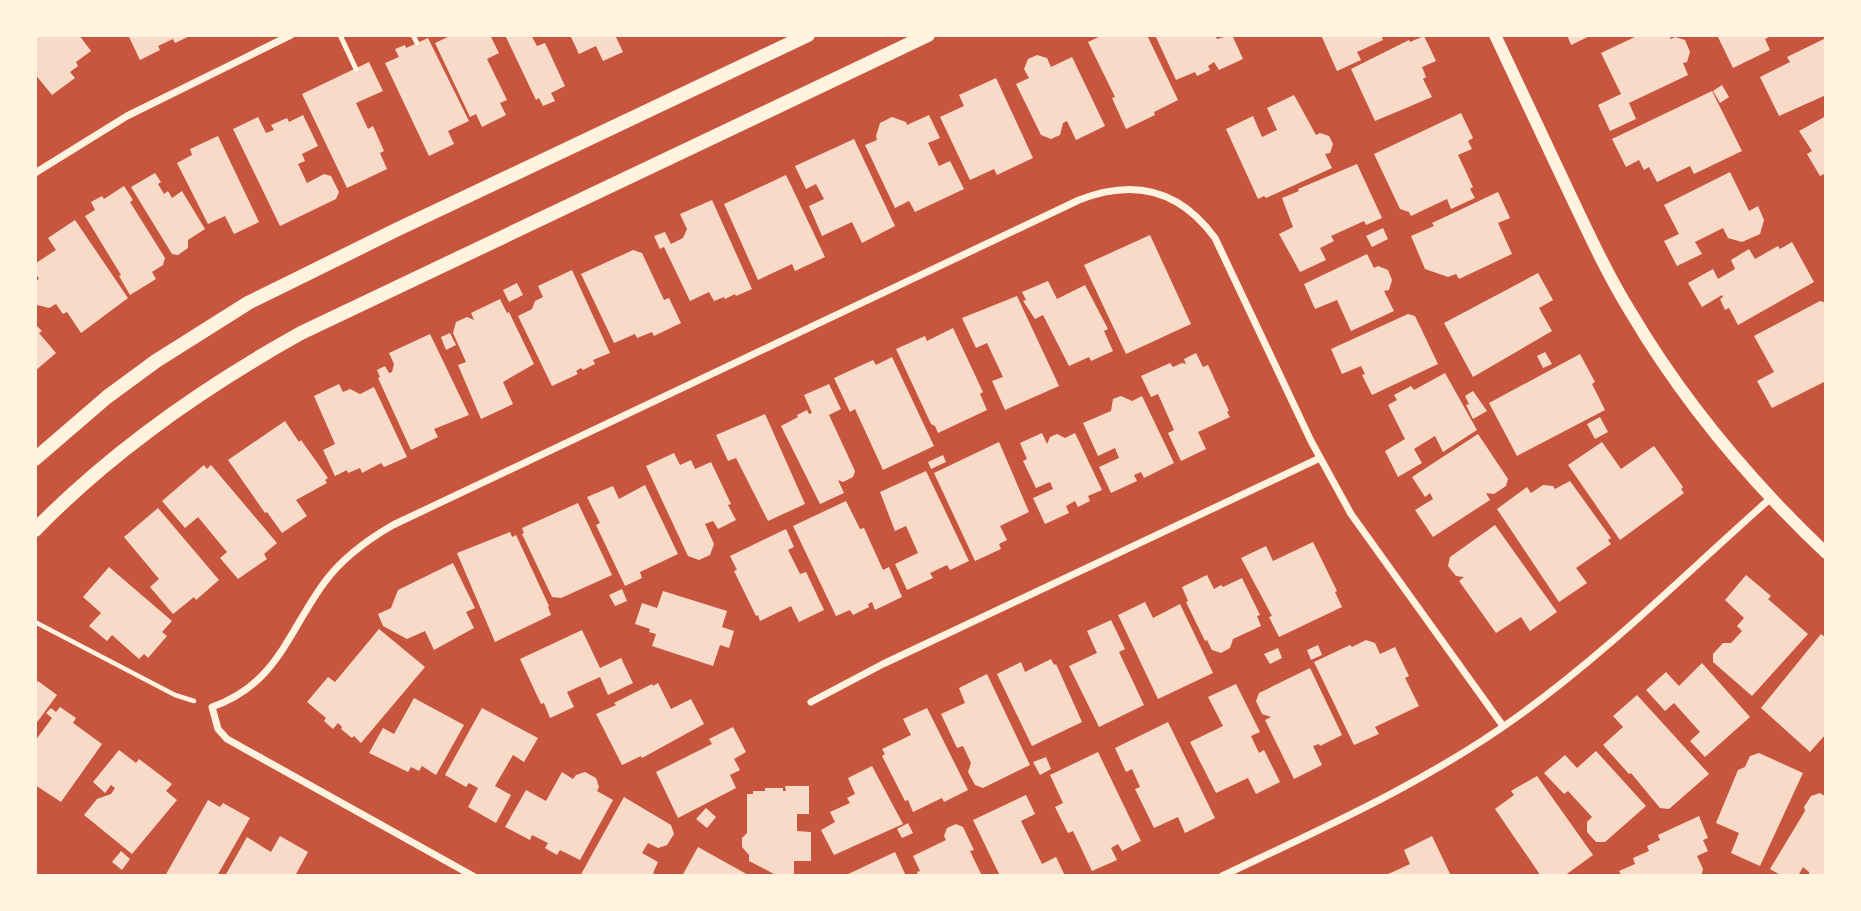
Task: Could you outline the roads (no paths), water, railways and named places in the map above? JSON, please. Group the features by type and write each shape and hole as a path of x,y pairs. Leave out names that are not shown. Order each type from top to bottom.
{"main road":[{"path":"35,459 107,397 156,361 248,303 808,35"},
{"path":"35,530 74,492 168,415 301,333 928,35"}],"street":[{"path":"35,173 127,116 291,35"},
{"path":"1495,35 1597,251 1664,366 1702,419 1771,498 1826,553"},
{"path":"473,876 227,739 218,729 212,707 241,695 258,682 272,666 313,600 339,565 393,524 1098,192 1136,188 1155,192 1173,199 1204,222 1215,238 1320,458 1351,514 1503,726"},
{"path":"811,702 883,664 1320,458"},
{"path":"1222,876 1371,806 1462,754 1503,726 1571,677 1771,498"}],"lane":[{"path":"340,35 356,69"},
{"path":"413,35 417,43"}]}
